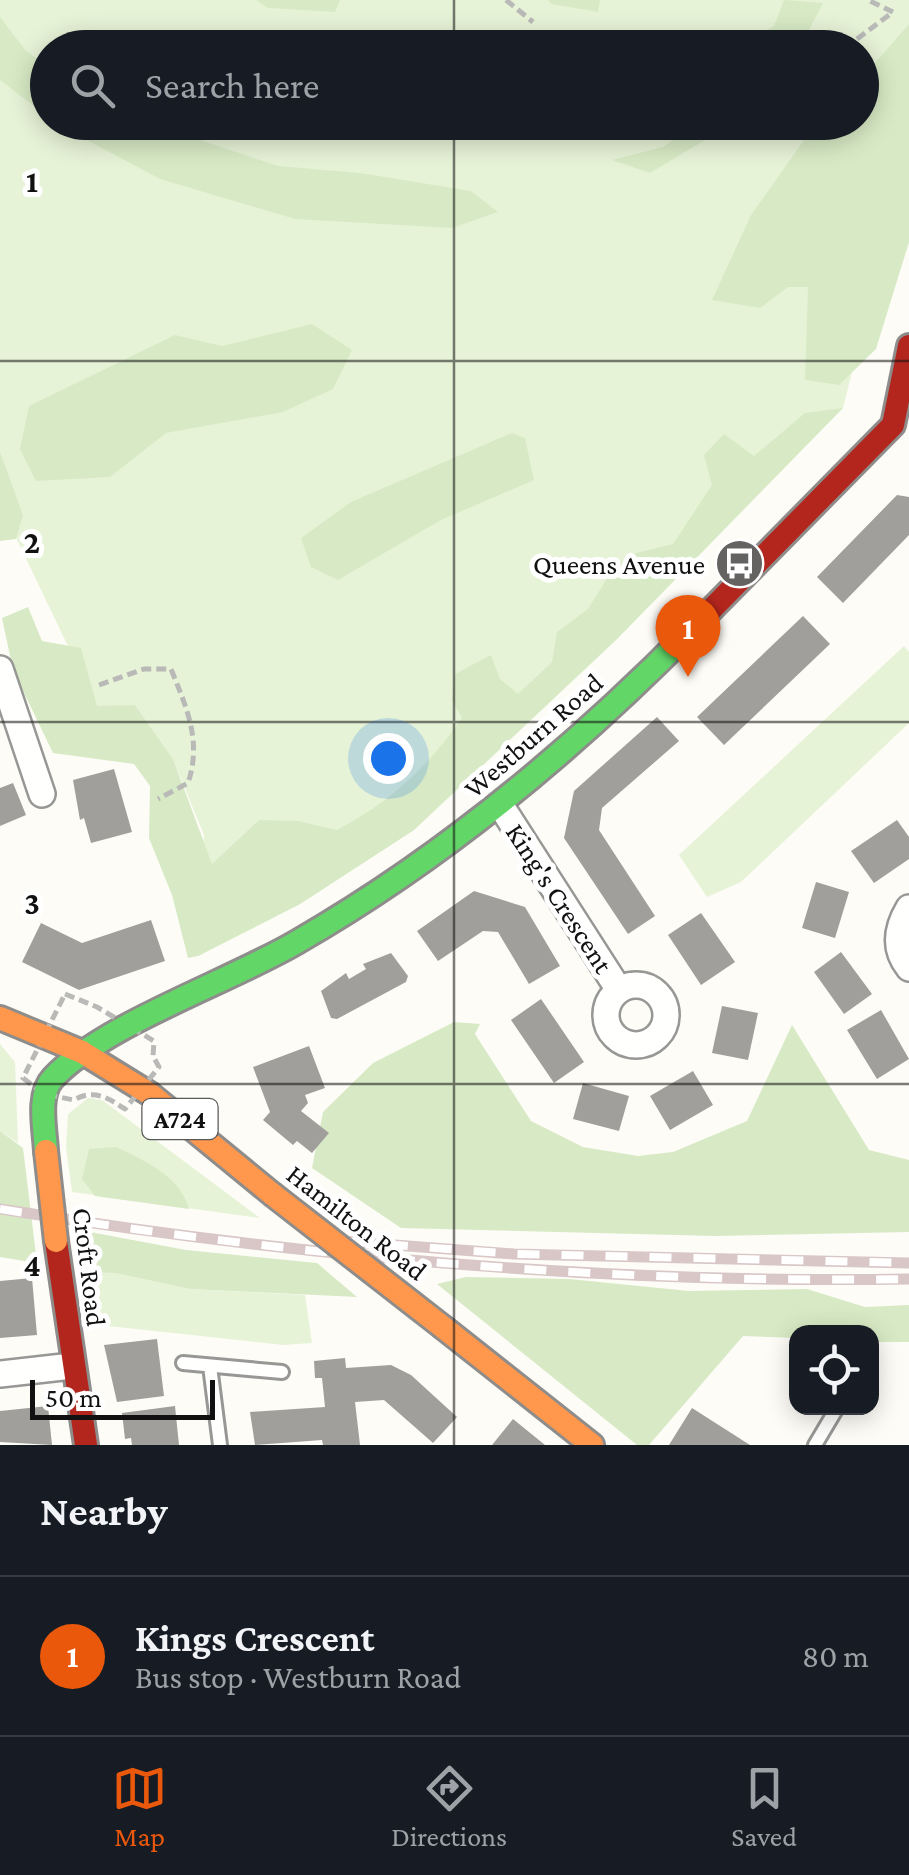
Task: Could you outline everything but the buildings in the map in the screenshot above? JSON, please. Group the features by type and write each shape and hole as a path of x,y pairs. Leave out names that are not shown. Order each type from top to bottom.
{"street":[{"name":"Westburn Road","path":"82,1052 296,943 431,858 502,806 672,651 901,429 909,346"},
{"path":"0,669 12,746 42,794"},
{"name":"King's Crescent","path":"502,806 619,990"},
{"path":"909,908 898,927 900,956 909,968"},
{"name":"Hamilton Road","path":"0,993 38,1012 82,1052"},
{"name":"Hamilton Road","path":"0,1018 82,1052 150,1094 592,1445"},
{"name":"Croft Road","path":"82,1052 50,1080 44,1094 56,1242 86,1445"},
{"path":"0,1374 72,1366"}],"lane":[{"path":"184,1363 282,1372"},
{"path":"210,1366 220,1445"},
{"path":"815,1445 833,1415"}],"path":[{"path":"506,0 532,22"},
{"path":"868,0 894,12 870,30"},
{"path":"99,685 144,669 171,669 191,720 197,756 188,783 158,798"}],"green space":[{"path":"0,0 909,0 909,148 843,408 617,639 414,830 300,904 198,956 204,835 173,759 135,705 97,707 0,504"},
{"path":"256,0 340,0 335,12 268,8"},
{"path":"548,0 600,0 598,12 551,4"},
{"path":"784,0 823,3 809,30 768,30 774,26"},
{"path":"0,17 30,54 30,103 0,80"},
{"path":"909,24 909,242 876,349 839,385 805,380 808,287 788,287 760,308 712,300 751,215 804,140 879,140 879,58"},
{"path":"87,140 200,140 278,166 360,173 471,191 498,212 452,228 295,219 160,179"},
{"path":"673,140 705,140 650,173 612,160 663,147"},
{"path":"312,324 352,350 333,389 283,412 166,433 110,477 36,481 20,449 29,406 175,335 222,346"},
{"path":"843,408 617,639 414,830 300,904 198,956 188,958 172,895 149,838 150,786 134,764 53,753 13,670 2,618 28,607 42,641 81,648 97,706 135,705 173,759 212,864 259,820 298,821 337,830 391,795 449,736 462,718 452,700 455,674 491,655 500,679 518,694 552,662 557,632 588,609 609,575 628,555 673,544 712,485 704,455 724,434 754,456 805,413"},
{"path":"512,433 525,438 534,480 441,520 338,580 311,567 301,538 351,502"},
{"path":"0,452 23,515 16,539 0,541"},
{"path":"904,646 909,652 909,723 741,882 707,897 679,855"},
{"path":"454,1022 480,1024 475,1034 531,1121 583,1147 638,1156 673,1152 747,1121 792,1025 869,1150 909,1160 909,1232 715,1236 401,1228 312,1168 323,1112 373,1063"},
{"path":"0,1044 15,1062 18,1143 0,1131"},
{"path":"88,1098 102,1100 260,1218 72,1192 66,1147 68,1114"},
{"path":"0,1131 23,1148 37,1263 0,1257"},
{"path":"116,1147 170,1179 189,1209 95,1196 82,1179 89,1149"},
{"path":"74,1229 186,1250 317,1263 357,1297 190,1289 115,1273 78,1272"},
{"path":"78,1272 115,1273 190,1289 305,1295 312,1343 283,1345 90,1324 80,1300"},
{"path":"466,1277 569,1279 689,1291 807,1289 865,1307 909,1305 909,1342 879,1342 879,1325 789,1325 789,1338 743,1336 649,1445 637,1445 437,1284"}],"railway":[{"path":"0,1209 226,1241 453,1264 681,1277 909,1279"},
{"path":"342,1241 514,1254 909,1263"}],"traffic: fast":[{"path":"46,1151 45,1093 53,1078 75,1058 135,1022 297,942 405,874 554,758 693,628"}],"traffic: slow":[{"path":"0,1018 82,1052 150,1094 272,1194"},
{"path":"46,1151 56,1241"},
{"path":"272,1194 444,1328"},
{"path":"444,1328 592,1445"}],"traffic: jam":[{"path":"693,628 893,425 909,346"},
{"path":"56,1241 86,1445"}],"place":[{"name":"Queens Avenue","path":"740,564"},
{"name":"Kings Crescent","path":"688,677"}]}
